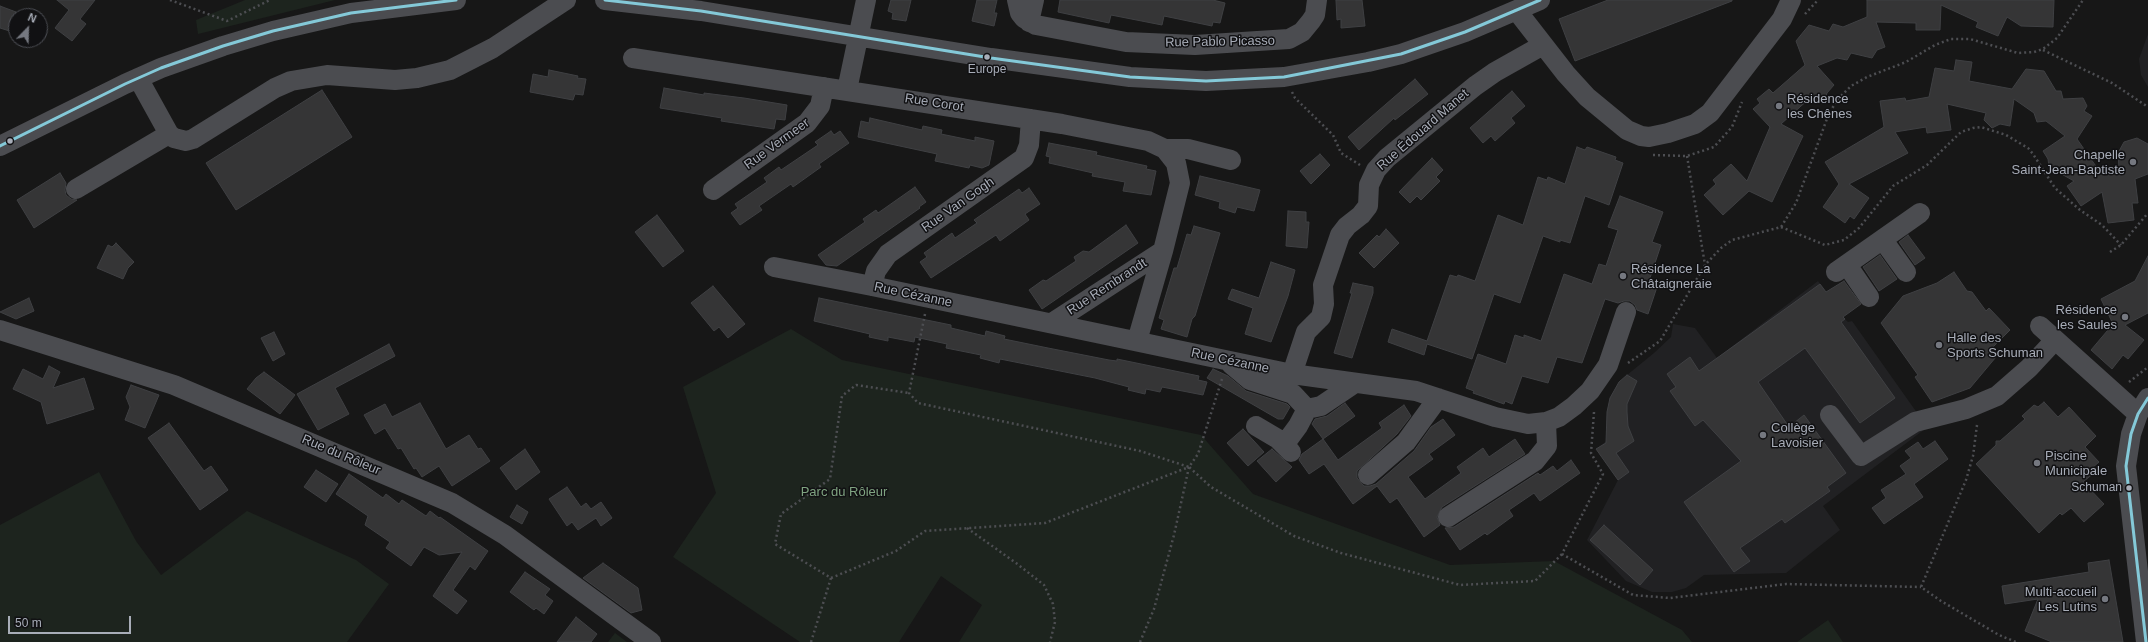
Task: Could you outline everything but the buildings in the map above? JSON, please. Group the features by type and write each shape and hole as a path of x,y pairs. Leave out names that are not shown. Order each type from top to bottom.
{"street":[{"path":"0,146 138,78 212,49 306,23 380,8 456,0"},
{"path":"138,78 169,134 180,140 193,139 283,84 308,76 327,75 395,80 417,78 450,70 493,48 566,0"},
{"path":"605,0 701,11 858,37 1130,77 1206,81 1284,77 1351,66 1401,54 1478,27 1540,0"},
{"path":"847,90 866,0"},
{"path":"1017,0 1020,13 1029,22"},
{"path":"1029,22 1034,0"},
{"name":"Rue Pablo Picasso","path":"1029,22 1044,27 1137,43 1206,45 1282,41 1298,35 1308,26 1315,15 1318,0"},
{"path":"1517,11 1579,89 1628,130 1641,136 1660,136 1695,124 1710,113 1782,19 1791,0"},
{"name":"Rue Édouard Manet","path":"1292,374 1306,332 1321,317 1324,304 1323,285 1340,235 1347,226 1361,215 1368,206 1369,185 1373,174 1387,158 1475,86 1495,72 1543,44"},
{"name":"Rue Corot","path":"633,58 824,86 1031,119 1135,138 1165,149 1188,149 1232,160"},
{"name":"Rue Vermeer","path":"713,190 807,123 820,106 824,86"},
{"name":"Rue Van Gogh","path":"872,286 876,271 888,254 1024,158 1029,145 1031,119"},
{"path":"76,189 169,134"},
{"name":"Rue Rembrandt","path":"1137,341 1163,251 1180,177 1176,163 1165,149"},
{"path":"1869,297 1842,269 1920,213"},
{"path":"1883,240 1906,272"},
{"name":"Rue Rembrandt","path":"1052,323 1163,251"},
{"name":"Rue Cézanne","path":"774,267 1052,323 1292,374 1395,387 1438,398 1518,423 1546,422 1566,412 1596,384 1610,360 1626,312"},
{"path":"2040,326 2115,394 2143,406 2128,445 2126,466 2145,602 2146,642"},
{"name":"Rue du Rôleur","path":"0,330 174,385 441,498 478,517 505,535 651,642"},
{"path":"1830,415 1861,456 1915,422 1979,404 2005,390 2029,368 2055,340"},
{"path":"1228,361 1250,380 1293,394 1307,409"},
{"path":"1307,409 1321,406 1355,383"},
{"path":"1368,475 1406,442 1438,398"},
{"path":"1256,426 1274,436 1287,449 1307,409"},
{"path":"1448,517 1535,461 1547,446 1546,422"}],"path":[{"path":"170,0 227,21 270,0"},
{"path":"1802,17 1818,0"},
{"path":"1781,226 1796,203 1830,112 1843,93 1858,81 1906,62 1935,45 1951,39 1970,39 2018,53 2034,52 2043,49 2057,38 2083,0"},
{"path":"2043,49 2112,82 2148,108"},
{"path":"1284,77 1295,98 1333,135 1341,153 1373,174"},
{"path":"1647,154 1665,157 1687,156 1714,147 1723,138 1736,120 1745,95"},
{"path":"1622,367 1660,340 1705,265 1713,255 1732,240 1781,226 1825,245 1844,240 1859,228 1893,186 1927,165 1961,132 1981,127 2006,135 2028,148 2055,188 2080,210 2102,225 2121,245"},
{"path":"1687,156 1705,265"},
{"path":"2110,252 2121,245 2148,213"},
{"path":"909,393 928,298"},
{"path":"1140,642 1154,609 1172,543 1189,467 1198,454 1228,361"},
{"path":"2115,394 2148,367"},
{"path":"831,578 775,544 781,514 830,479 842,396 856,385 909,393 918,403 1140,451 1189,467 1211,487 1294,536 1341,553 1460,585 1535,581 1562,554 1603,474 1591,453 1596,384"},
{"path":"1921,587 1970,469 1979,404"},
{"path":"831,578 896,551 925,531 1044,523 1189,467"},
{"path":"967,528 1044,585 1053,604 1055,622 1050,642"},
{"path":"1562,554 1633,595 1670,598 1786,584 1921,587 1941,601 1999,635 2016,642"},
{"path":"811,642 831,578"}],"shaded area":[{"path":"2148,34 2148,87 2141,75 2139,59"},
{"name":"Collège Lavoisier","path":"1818,281 1845,319 1848,322 1852,321 1920,417 1925,429 1823,506 1840,530 1786,573 1704,575 1686,588 1672,592 1652,592 1626,581 1587,540 1618,480 1596,449 1609,439 1607,415 1613,394 1627,375 1671,337 1673,324 1695,328 1717,358"}],"green space":[{"path":"245,0 335,0 198,34 196,20"},
{"name":"Parc du Rôleur","path":"791,329 842,360 1201,435 1253,494 1450,565 1554,561 1682,630 1692,642 959,642 982,605 941,576 899,642 800,642 673,557 716,493 683,387"},
{"path":"99,472 136,541 161,575 247,511 356,560 389,584 347,642 0,642 0,525"},
{"path":"1828,620 1843,642 1797,642"},
{"path":"615,633 627,642 608,642"}],"transit line":[{"path":"0,146 125,84 161,68 223,46 273,31 351,13 456,0"},
{"path":"605,0 701,11 991,58 1130,77 1206,81 1284,77 1401,54 1465,32 1540,0"},
{"path":"2146,642 2126,466 2131,434 2138,414 2148,398"}],"place":[{"name":"Europe","path":"987,57"},
{"name":"Résidence les Chênes","path":"1779,106"},
{"name":"Chapelle Saint-Jean-Baptiste","path":"2133,162"},
{"name":"Résidence La Châtaigneraie","path":"1623,276"},
{"name":"Résidence les Saules","path":"2125,317"},
{"name":"Halle des Sports Schuman","path":"1939,345"},
{"name":"Collège Lavoisier","path":"1763,435"},
{"name":"Piscine Municipale","path":"2037,463"},
{"name":"Schuman","path":"2129,488"},
{"name":"Multi-accueil Les Lutins","path":"2105,599"}]}
